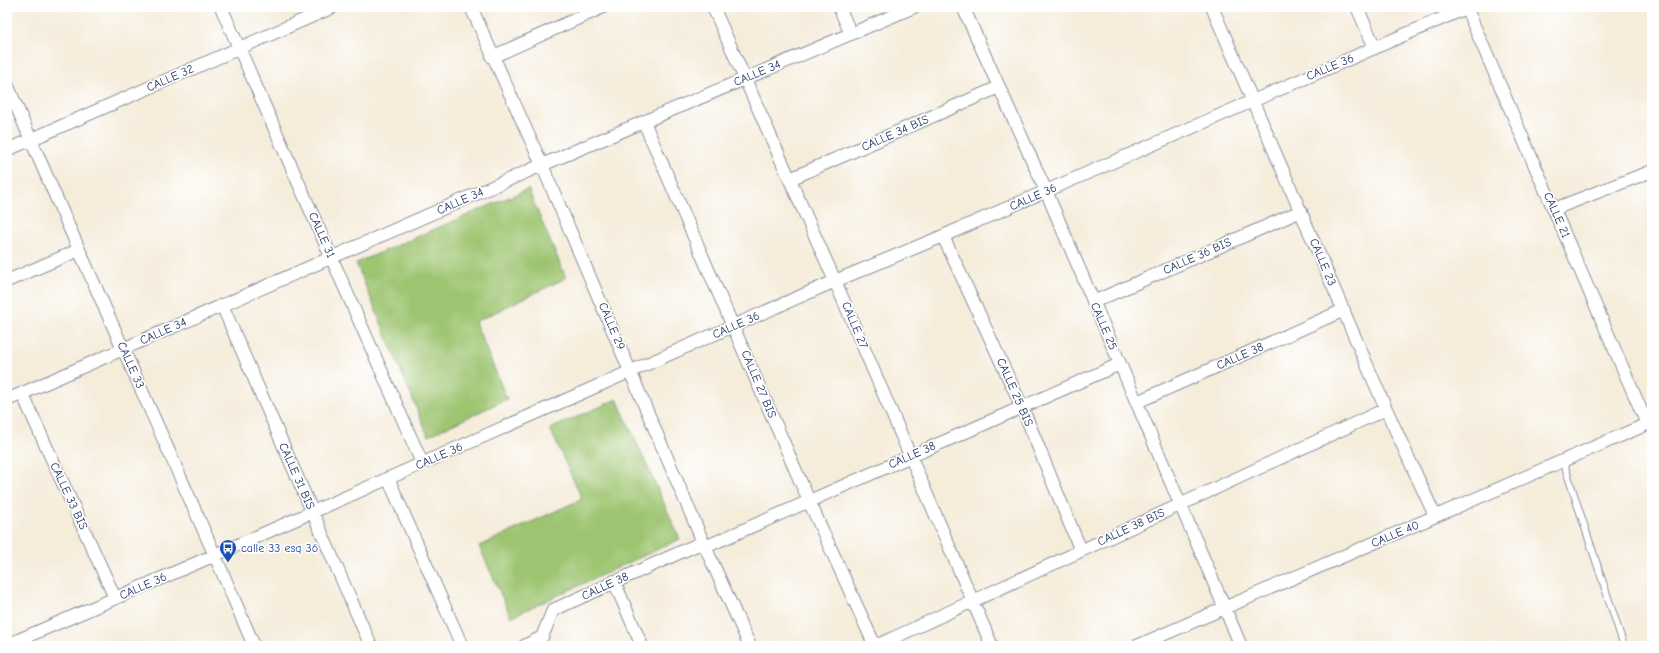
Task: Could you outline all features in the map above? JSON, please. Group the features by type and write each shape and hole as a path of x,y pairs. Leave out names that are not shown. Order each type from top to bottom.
{"street":[{"name":"CALLE 31","path":"221,7 422,463"},
{"name":"CALLE 32","path":"7,150 333,7"},
{"name":"CALLE 29","path":"471,7 492,57 542,165 704,544 750,646"},
{"path":"492,57 603,7"},
{"name":"CALLE 27","path":"713,7 836,281 992,646"},
{"path":"839,7 851,34"},
{"name":"CALLE 34","path":"7,400 542,165 914,7"},
{"name":"CALLE 25","path":"963,7 1046,191 1241,646"},
{"name":"CALLE 23","path":"1212,7 1386,409 1435,516"},
{"path":"1357,7 1375,48"},
{"name":"CALLE 36","path":"7,645 215,555 836,281 943,236 1466,7"},
{"name":"CALLE 21","path":"1466,7 1554,209 1650,423"},
{"name":"CALLE 33","path":"7,84 30,140 254,646"},
{"name":"CALLE 34 BIS","path":"790,179 999,87"},
{"name":"CALLE 27 BIS","path":"644,122 809,501 876,646"},
{"path":"1554,209 1652,171"},
{"name":"CALLE 36 BIS","path":"1093,302 1301,211"},
{"name":"CALLE 25 BIS","path":"943,236 1022,407 1081,551"},
{"path":"7,281 79,250"},
{"name":"CALLE 31 BIS","path":"222,305 371,646"},
{"name":"CALLE 38","path":"1137,402 1344,310"},
{"name":"CALLE 38","path":"524,646 544,641 553,610 614,581 809,501 1120,364"},
{"name":"CALLE 33 BIS","path":"22,394 115,598"},
{"name":"CALLE 38 BIS","path":"876,646 1386,409"},
{"name":"CALLE 40","path":"1137,646 1650,423"},
{"path":"388,478 462,646"},
{"path":"614,581 642,646"}],"lane":[{"path":"1563,462 1624,646"}],"green space":[{"path":"528,189 566,278 475,322 507,399 428,436 356,263"},
{"path":"617,399 680,539 511,617 479,546 582,499 550,429"}],"place":[{"name":"calle 33 esq 36","path":"228,563"}]}
